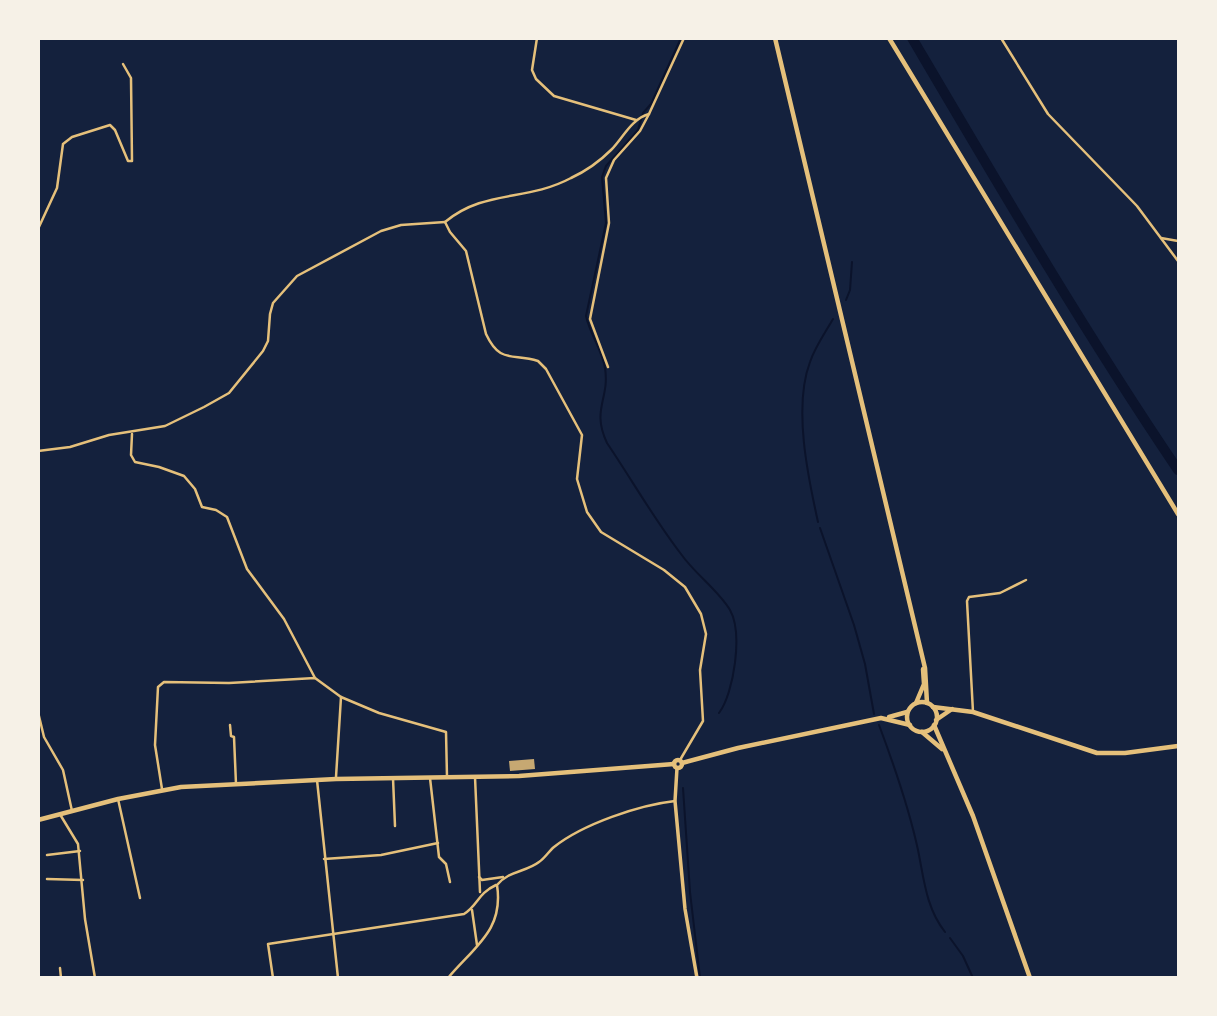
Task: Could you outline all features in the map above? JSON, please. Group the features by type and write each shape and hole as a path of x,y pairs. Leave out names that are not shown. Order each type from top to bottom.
{"main road":[{"path":"775,38 923,661 927,679 927,704"},
{"path":"889,38 1178,514"},
{"path":"38,820 162,789 336,779 519,776 676,766 676,760 681,762 908,712 916,704 924,684 923,661"},
{"path":"916,704 973,712 1091,752 1125,753 1178,746"},
{"path":"933,707 944,750 973,816 1030,978"},
{"path":"922,732 929,730 942,714 954,708"},
{"path":"908,712 910,725"},
{"path":"887,718 910,725 944,750"}],"street":[{"path":"537,38 533,70 536,79 554,96 635,120"},
{"path":"608,367 590,319 609,223 606,178 614,160 640,131 684,38"},
{"path":"1002,38 1048,114 1130,199 1178,261"},
{"path":"38,229 57,188 62,148 66,141 110,125 115,130 128,161 132,161 131,78 123,64"},
{"path":"38,451 70,447 109,435 164,426 229,393 268,341 270,314 276,298 302,272 381,231 401,225 445,222 477,203 535,193 556,186 598,162 635,120 647,114"},
{"path":"445,222 466,251 491,345 506,357 538,361 546,369 577,424 582,435 577,479 587,512 601,532 664,570 685,587 698,607 706,634 700,670 703,721 681,762"},
{"path":"1160,238 1178,241"},
{"path":"132,433 131,455 135,462 178,473 195,489 202,507 216,510 227,517 247,569 284,619 315,678 341,697 379,713 446,732 447,777"},
{"path":"973,712 967,601 970,597 1000,593 1026,580"},
{"path":"162,789 155,746 158,687 161,684 315,678"},
{"path":"336,779 341,697"},
{"path":"38,712 44,737 63,770 72,811"},
{"path":"230,725 230,736 234,737 236,784"},
{"path":"676,766 675,802 685,909 697,978"},
{"path":"430,777 439,857 446,864 450,882"},
{"path":"475,777 480,894"},
{"path":"393,778 395,826"},
{"path":"317,780 338,978"},
{"path":"118,799 140,898"},
{"path":"479,877 482,880 503,877 539,863 551,848 593,826 634,811 675,802"},
{"path":"60,815 75,837 80,851 84,911 95,978"},
{"path":"324,859 381,855 438,843"},
{"path":"50,860 49,854 80,851"},
{"path":"273,978 268,944 464,914 472,908 480,894 497,885 503,877"},
{"path":"47,879 83,880"},
{"path":"448,978 494,926 499,895 497,885"},
{"path":"472,908 477,945"},
{"path":"60,968 61,978"}],"building":[{"path":"534,759 535,769 510,771 509,761"}],"waterway":[{"path":"681,38 651,104 643,113 638,130 606,166 602,177 606,223 586,316 605,368 601,421 607,443 671,541 725,603 734,620 735,663 729,692 719,713"},
{"path":"912,38 1075,311 1178,470"},
{"path":"846,300 850,290 852,262"},
{"path":"818,522 804,442 803,400 812,356 833,319"},
{"path":"820,528 854,625 865,664 874,714"},
{"path":"879,725 910,818 930,903 945,932"},
{"path":"683,788 690,892 700,978"},
{"path":"950,938 963,956 973,978"}]}
